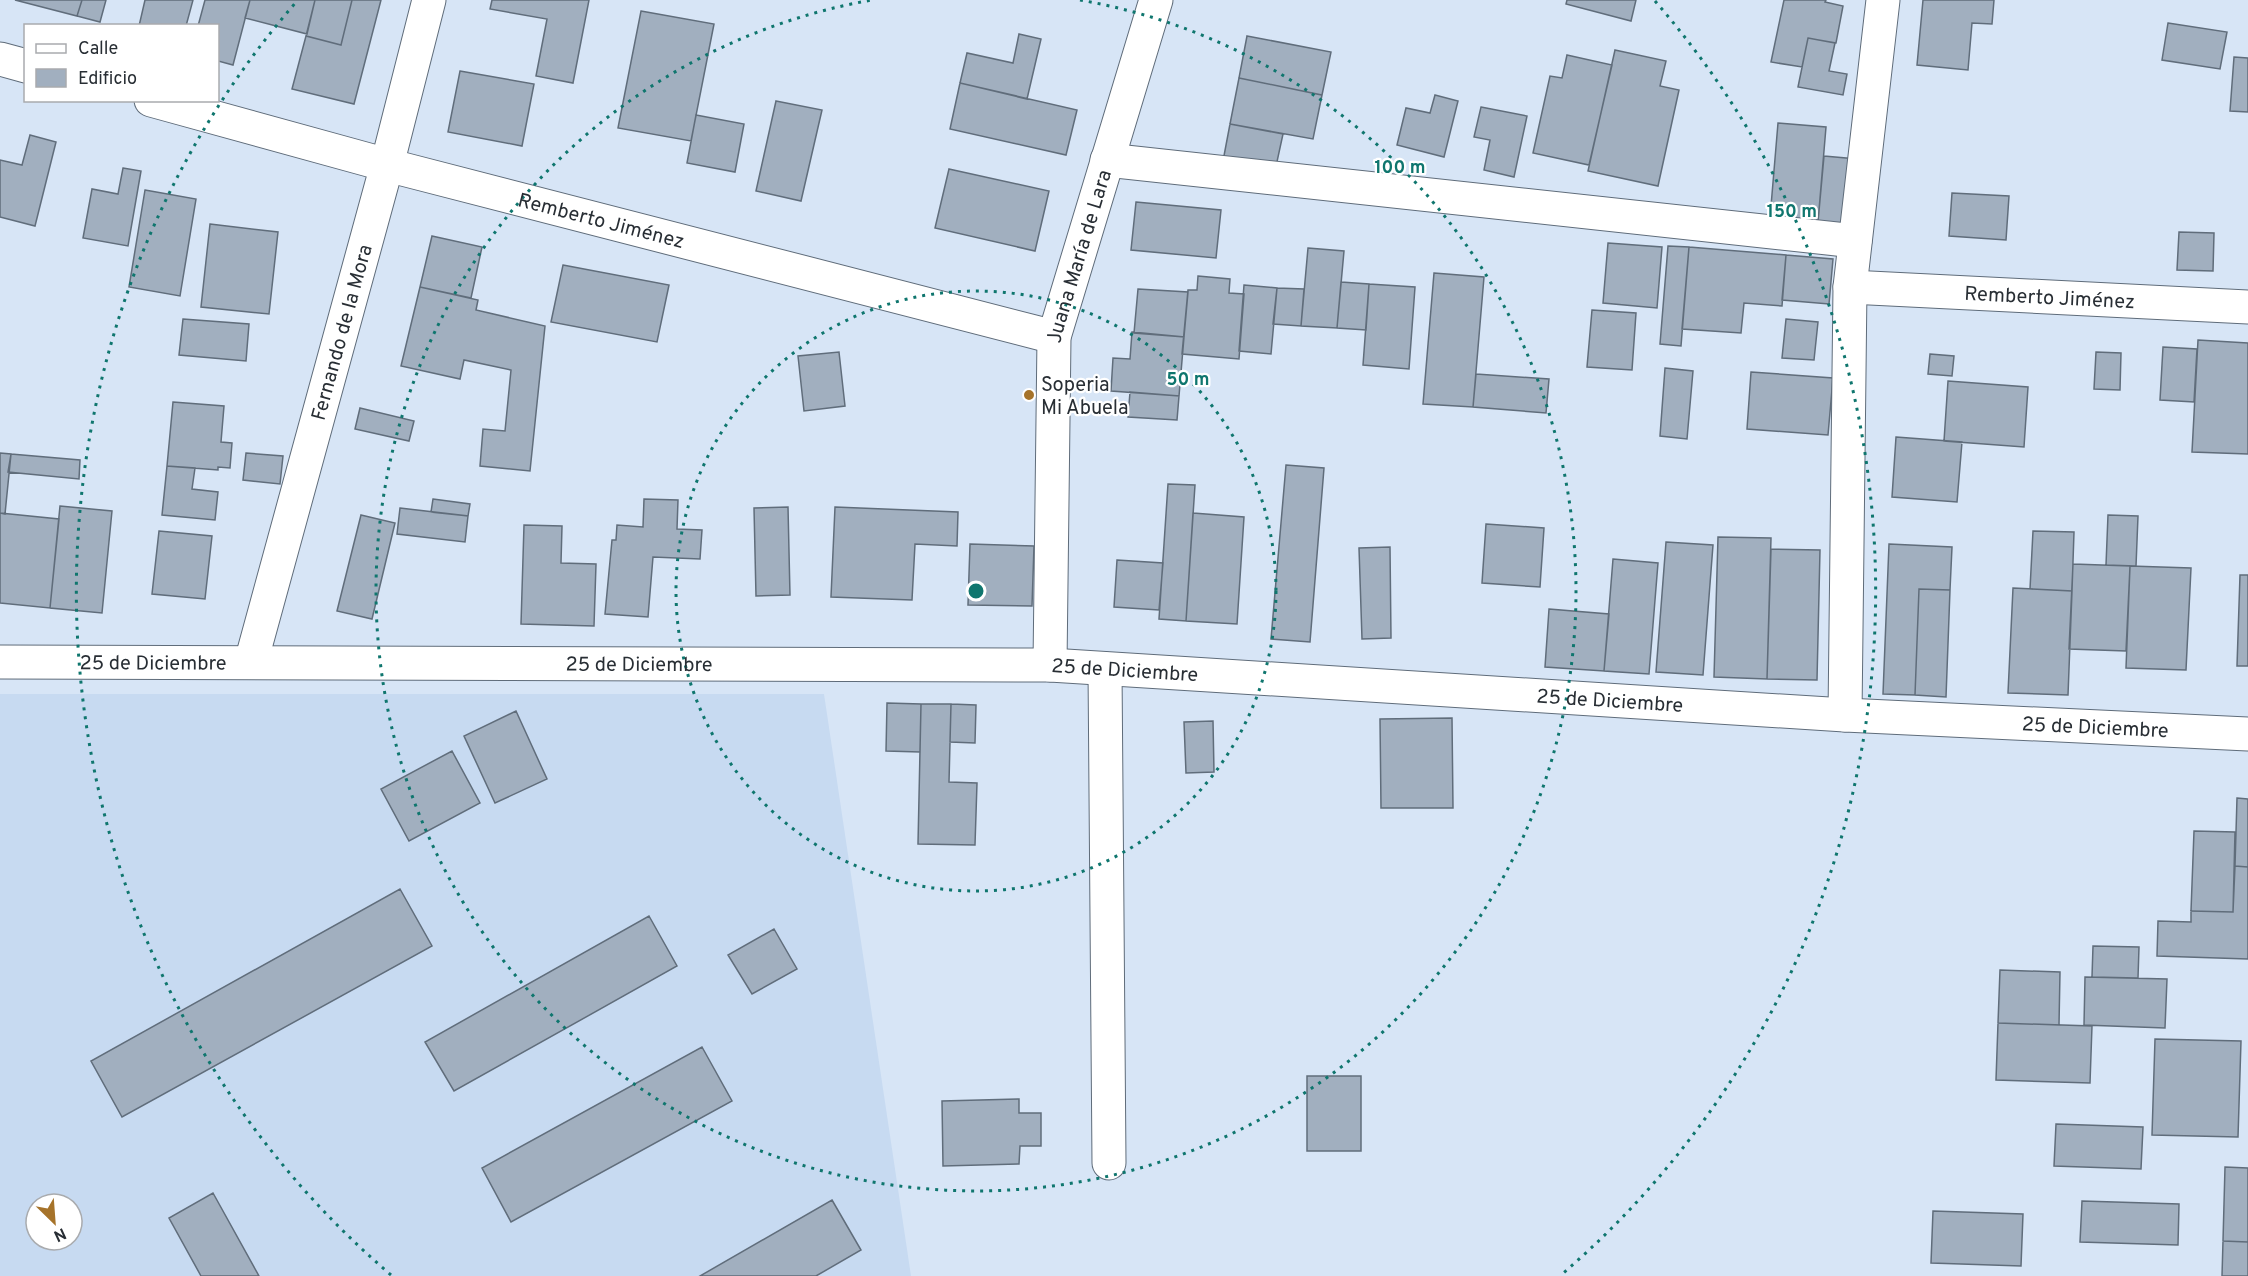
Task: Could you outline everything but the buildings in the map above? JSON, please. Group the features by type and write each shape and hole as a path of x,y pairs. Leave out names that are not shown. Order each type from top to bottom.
{"street":[{"name":"Fernando de la Mora","path":"251,662 387,165 429,0"},
{"name":"Juana María de Lara","path":"1050,665 1054,336 1156,0"},
{"path":"1845,715 1850,287 1883,0"},
{"path":"0,59 24,65"},
{"name":"Remberto Jiménez","path":"158,102 387,165 1054,336"},
{"path":"1107,160 1855,241"},
{"name":"Remberto Jiménez","path":"1850,287 2248,307"},
{"name":"25 de Diciembre","path":"0,662 1050,665 1845,715 2248,734"},
{"path":"1105,669 1109,1163"}],"shaded area":[{"path":"0,694 824,694 911,1276 0,1276"}],"place":[{"name":"Soperia Mi Abuela","path":"1029,395"}]}
